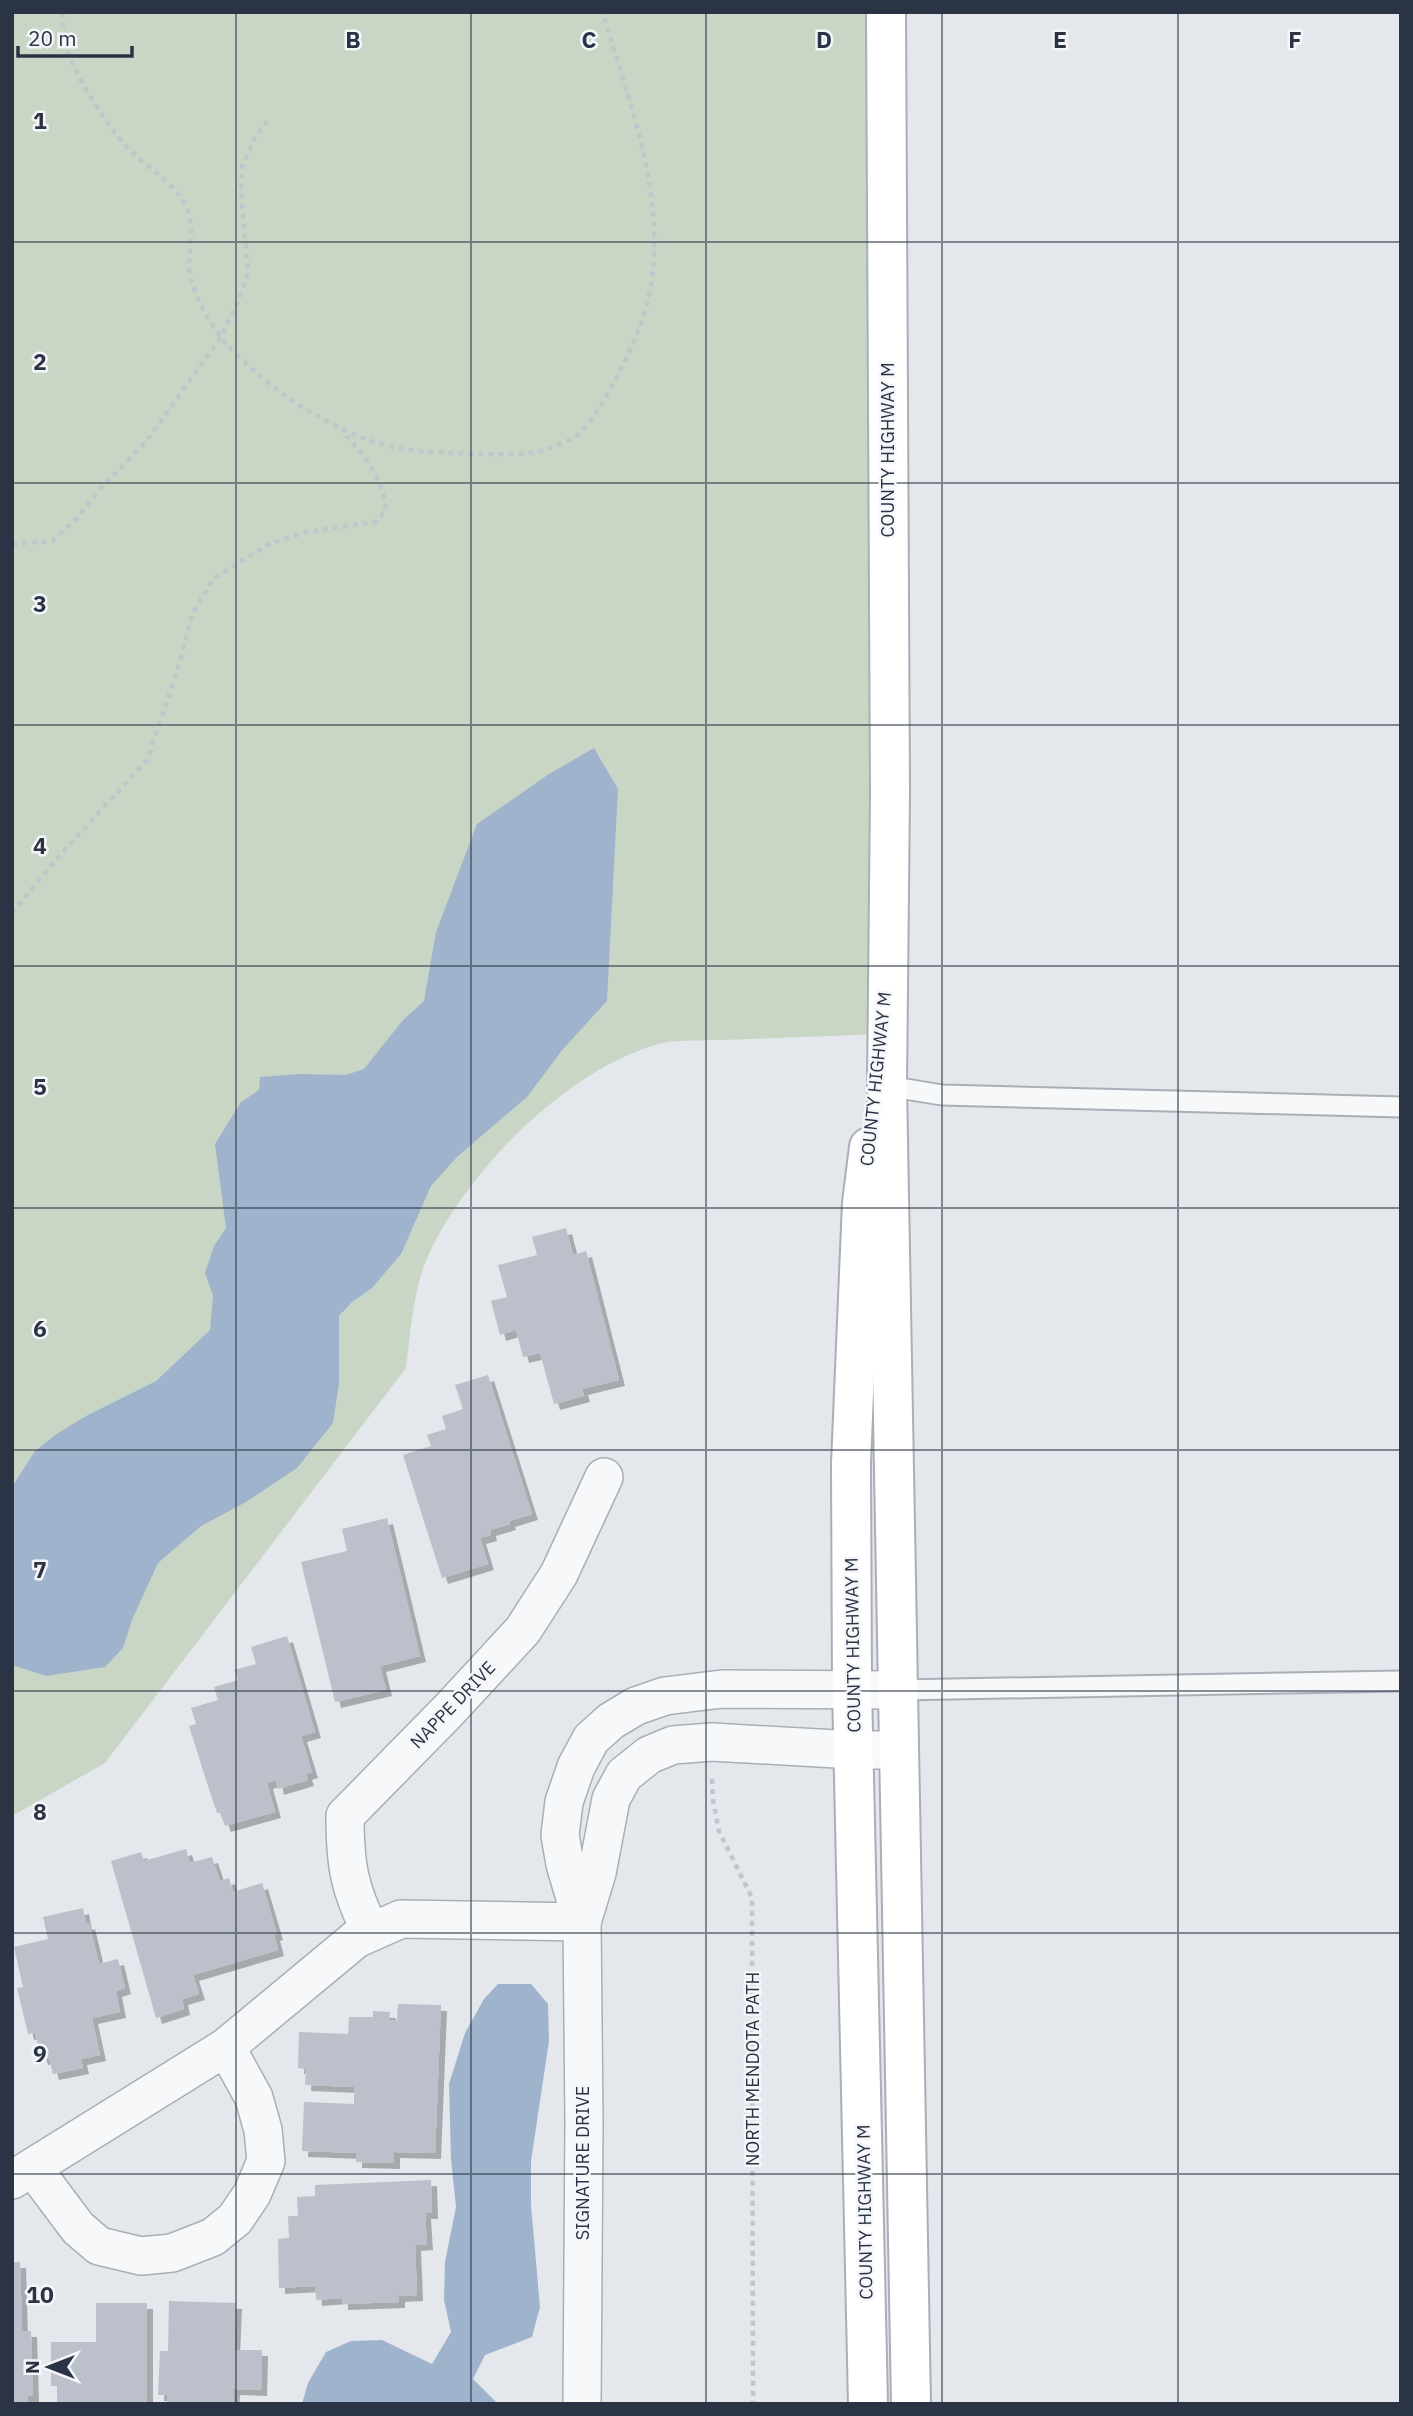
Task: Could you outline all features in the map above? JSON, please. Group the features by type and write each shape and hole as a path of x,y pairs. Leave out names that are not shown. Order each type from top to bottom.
{"main road":[{"name":"COUNTY HIGHWAY M","path":"886,12 889,887 887,1086 911,2404"},
{"name":"COUNTY HIGHWAY M","path":"868,2404 852,1688 851,1464 862,1203 884,1034 889,887"}],"street":[{"name":"NAPPE DRIVE","path":"371,1932 356,1903 349,1878 345,1853 345,1816 523,1630 559,1574 604,1477"},
{"name":"SIGNATURE DRIVE","path":"582,2404 582,1922 565,1864 560,1835 564,1802 576,1768 591,1739 611,1721 636,1706 665,1696 722,1689 898,1690"},
{"path":"665,1696 673,1745"},
{"name":"SIGNATURE DRIVE","path":"582,1922 597,1873 611,1799 624,1775 649,1755 673,1745 712,1742 899,1750"},
{"path":"226,2047 254,2098 263,2130 265,2161 252,2194 235,2219 213,2237 172,2253 141,2256 99,2246 22,2174 226,2047 356,1939 371,1932 401,1919 582,1922"}],"lane":[{"path":"887,1086 942,1095 1401,1107"},
{"path":"898,1690 1401,1681"}],"path":[{"path":"62,12 65,44 91,99 127,148 168,181 186,204 192,238 189,270 198,299 221,337 264,378 302,408 338,428 386,446 441,453 503,454 544,451 579,435 608,395 635,342 648,301 653,253 653,198 634,117 604,17 606,12"},
{"path":"12,544 52,541 76,519 100,488 145,443 221,337 239,300 248,272 241,169 255,138 269,118"},
{"path":"12,913 60,855 147,760 175,678 193,612 214,578 269,544 306,532 375,522 386,510 384,493 375,470 338,428"},
{"name":"NORTH MENDOTA PATH","path":"712,1742 713,1800 719,1831 752,1898 753,2404"}],"green space":[{"path":"12,12 886,12 884,1034 662,1043 621,1058 587,1077 523,1128 468,1190 446,1222 429,1254 416,1295 406,1368 105,1763 12,1816"}],"water":[{"path":"594,748 618,789 607,1001 563,1049 527,1097 457,1157 431,1186 401,1254 372,1288 352,1302 339,1316 339,1384 333,1423 297,1468 246,1502 201,1526 158,1563 132,1620 123,1648 105,1667 46,1676 12,1665 12,1487 35,1451 86,1416 156,1381 210,1330 213,1296 205,1273 214,1246 226,1228 215,1144 241,1102 259,1090 260,1077 346,1075 364,1069 403,1020 424,1001 436,932 477,824 549,774"},
{"path":"498,1984 531,1984 548,2004 549,2041 531,2161 531,2205 540,2307 532,2337 485,2355 473,2379 498,2404 302,2404 308,2383 326,2352 351,2341 382,2340 432,2364 451,2332 444,2300 445,2262 456,2207 451,2159 449,2084 465,2033 484,1999"}],"building":[{"path":"566,1228 573,1255 586,1251 619,1380 582,1389 584,1396 554,1404 540,1353 523,1357 516,1330 500,1335 491,1301 507,1297 498,1265 537,1255 532,1237"},
{"path":"488,1375 532,1514 509,1521 510,1524 490,1530 491,1535 480,1538 488,1564 442,1578 403,1455 431,1446 427,1435 446,1429 442,1416 463,1409 455,1385"},
{"path":"387,1518 420,1656 380,1666 386,1690 335,1702 301,1562 347,1551 342,1529"},
{"path":"287,1636 315,1732 301,1736 312,1772 306,1774 308,1780 278,1789 276,1780 267,1783 275,1812 225,1826 220,1813 217,1813 189,1726 196,1724 191,1708 218,1700 214,1687 238,1680 234,1670 256,1664 251,1647"},
{"path":"186,1849 190,1863 212,1857 220,1881 229,1878 233,1892 262,1883 277,1934 274,1935 278,1950 193,1975 199,1994 182,1999 184,2009 156,2018 111,1861 141,1852 144,1861"},
{"path":"83,1908 99,1964 118,1959 125,1988 116,1991 120,2012 92,2018 100,2055 81,2059 83,2068 53,2074 49,2058 42,2059 35,2033 28,2034 17,1988 23,1987 14,1947 48,1939 43,1917"},
{"path":"398,2004 441,2005 435,2153 394,2152 394,2163 356,2162 356,2153 302,2151 304,2102 354,2104 354,2087 305,2085 306,2069 298,2068 299,2032 348,2034 349,2017 373,2017 373,2011 390,2012 389,2020 397,2020"},
{"path":"431,2180 432,2213 425,2213 427,2244 415,2245 417,2295 399,2296 399,2302 342,2304 342,2298 316,2300 315,2286 279,2288 278,2239 289,2238 288,2216 298,2216 297,2197 315,2196 315,2185"},
{"path":"12,2262 20,2262 22,2331 31,2331 33,2396 28,2396 28,2404 12,2404"},
{"path":"169,2301 236,2303 234,2350 262,2350 261,2390 234,2389 233,2404 167,2404 167,2395 158,2395 160,2351 168,2351"},
{"path":"96,2303 147,2303 147,2402 57,2404 57,2386 51,2386 51,2342 96,2342"}]}
